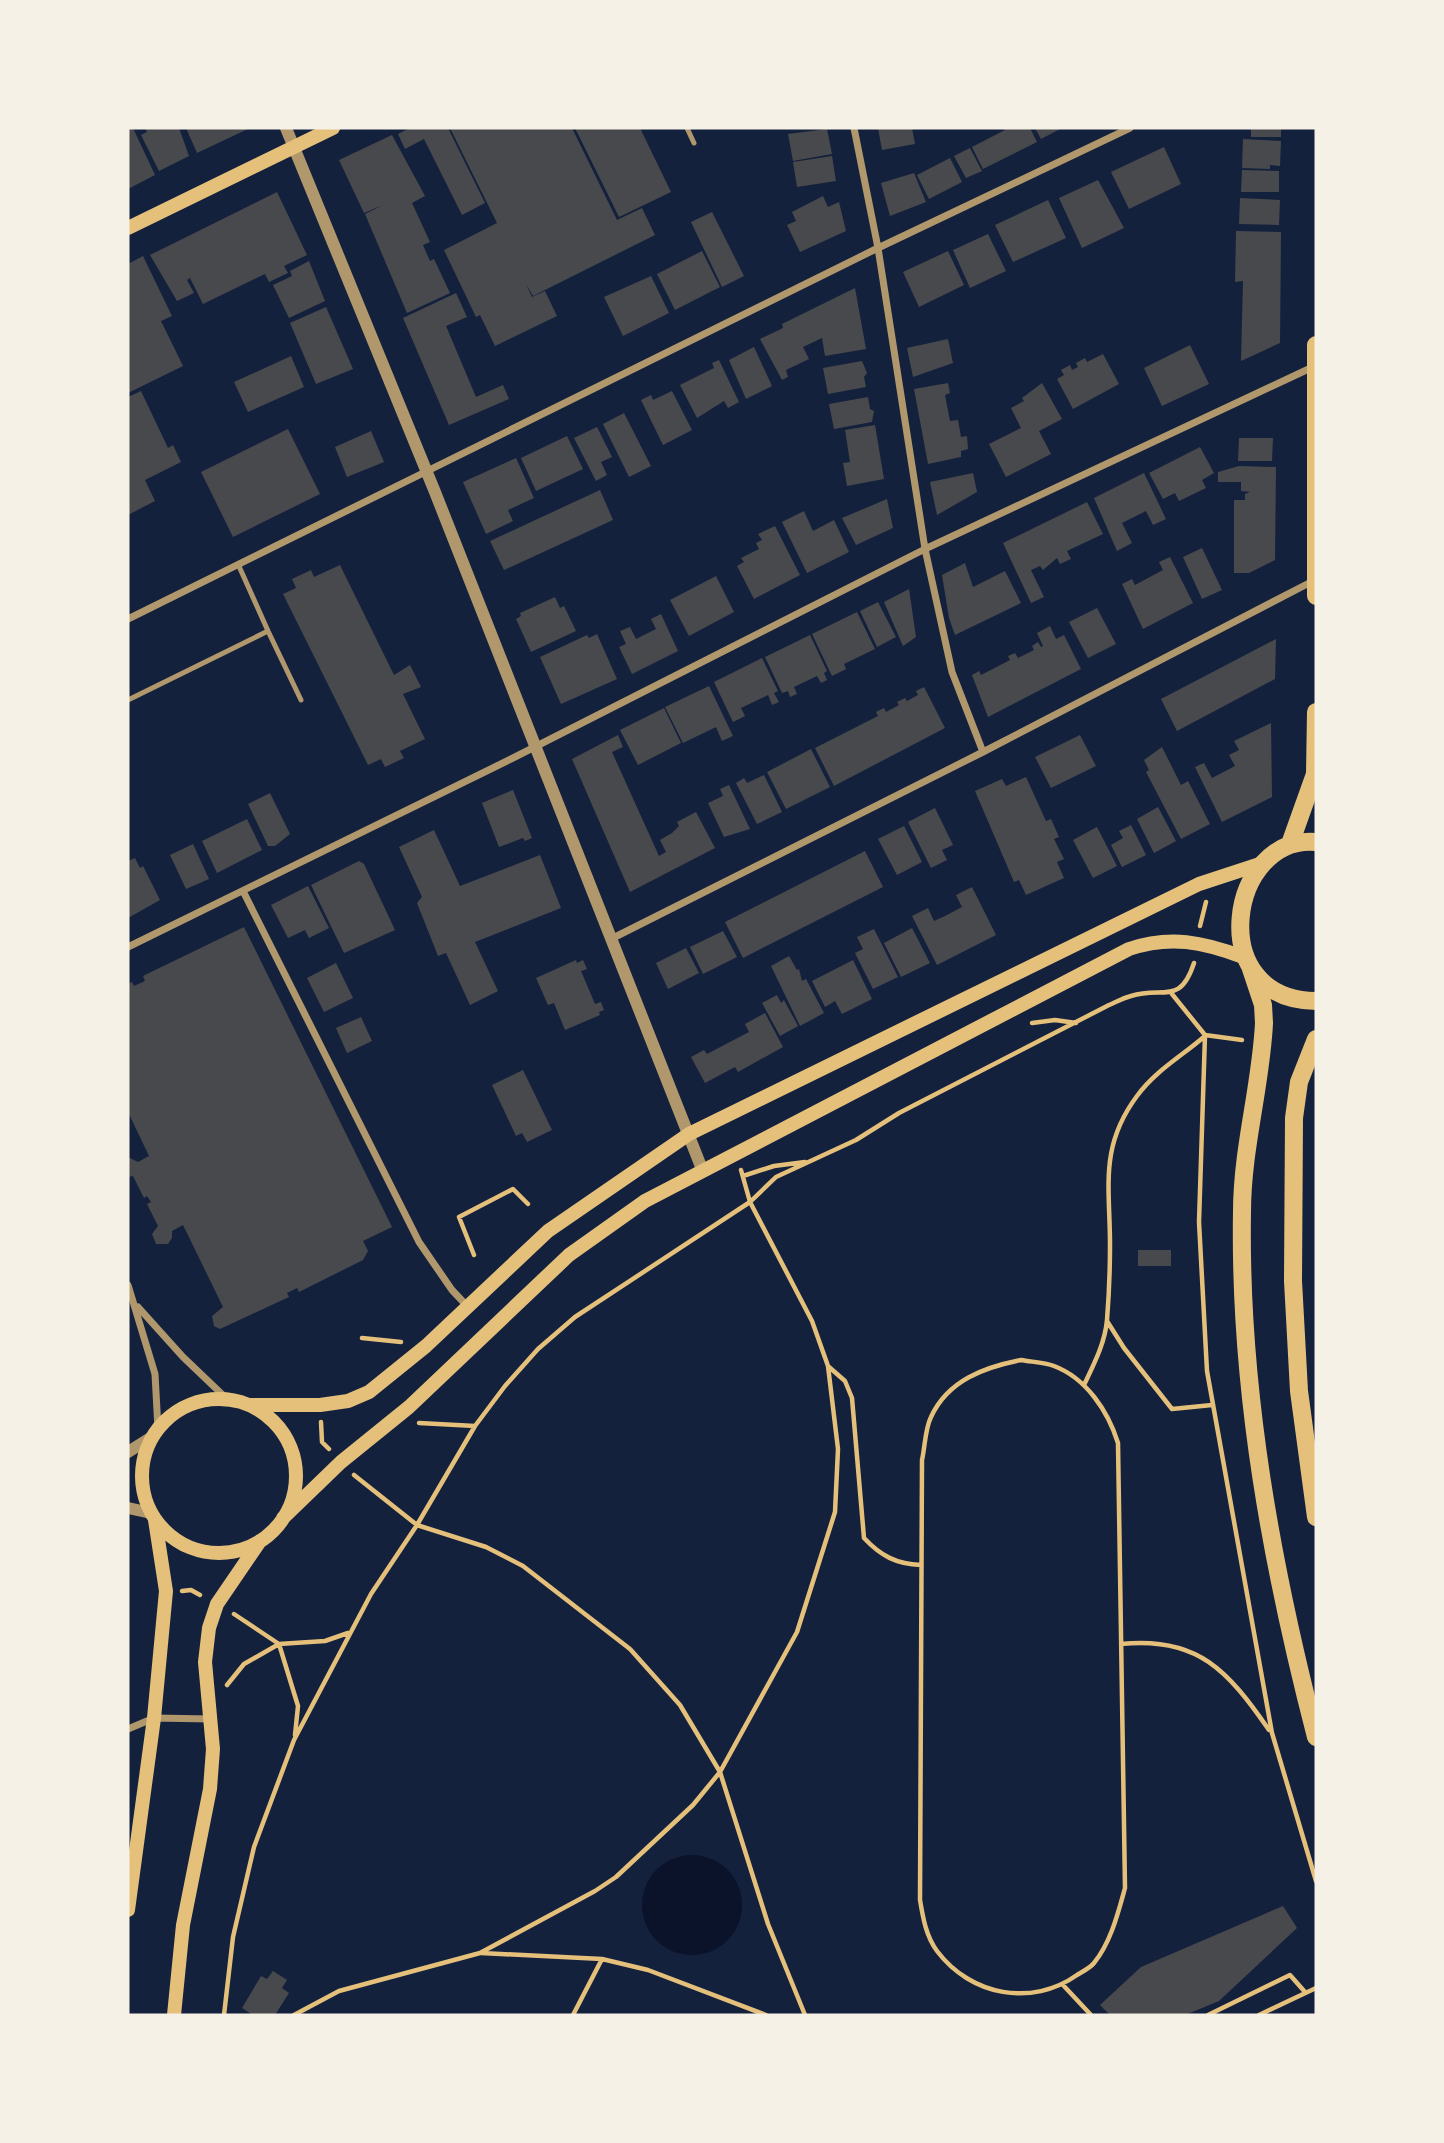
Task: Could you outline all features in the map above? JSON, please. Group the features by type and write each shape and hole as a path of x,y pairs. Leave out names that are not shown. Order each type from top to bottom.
{"main road":[{"path":"128,228 333,128"},
{"path":"1316,345 1316,588"},
{"path":"1290,844 1315,774 1316,712"},
{"path":"249,1405 320,1405 348,1401 369,1392 426,1346 548,1231 688,1134 1199,884 1263,863 1290,844 1316,842"},
{"path":"1263,863 1250,885 1241,910 1240,934 1247,963 1263,1005 1264,1023 1247,1135 1241,1211 1248,1365 1267,1524 1316,1737"},
{"path":"174,2015 183,1925 210,1789 211,1719 205,1662 209,1628 217,1604 260,1541 283,1518 341,1462 384,1428 569,1255 645,1201 702,1169 1129,949 1150,942 1177,940 1198,943 1247,963 1267,985 1287,996 1316,1001"},
{"path":"1316,1039 1299,1082 1294,1118 1293,1281 1299,1391 1316,1517"},
{"path":"128,1902 154,1718 166,1591 153,1516 142,1488 143,1462 155,1433 177,1411 201,1401 227,1399 249,1405 266,1415 279,1429 295,1463 293,1492 283,1518"},
{"path":"153,1516 167,1534 202,1552 242,1550 260,1541"}],"street":[{"path":"286,128 427,472 702,1169"},
{"path":"854,128 878,248 925,549 953,672 983,752"},
{"path":"130,619 878,248 1130,128"},
{"path":"128,947 534,748 925,549 1316,366"},
{"path":"611,939 1316,588"},
{"path":"243,891 419,1242 452,1290 468,1307"},
{"path":"128,1285 136,1304 155,1374 155,1433 128,1452"},
{"path":"136,1304 183,1357 227,1399"},
{"path":"128,1508 153,1516"},
{"path":"128,1729 154,1718 211,1719"}],"lane":[{"path":"687,128 694,143"},
{"path":"238,564 301,700"},
{"path":"128,610 130,619"},
{"path":"128,700 268,631"}],"path":[{"path":"1200,926 1205,894"},
{"path":"224,2015 233,1937 254,1847 295,1740 349,1632 417,1525 475,1426 505,1385 538,1349 575,1317 750,1202 776,1177 1132,995 1172,993 1186,982 1195,957"},
{"path":"1172,993 1205,1035 1199,1222 1201,1291 1212,1405 1272,1733 1316,1881"},
{"path":"1003,1016 1032,1023 1055,1020 1077,1023"},
{"path":"1084,1385 1100,1350 1107,1321 1109,1156 1117,1127 1137,1095 1159,1072 1205,1035 1233,1039"},
{"path":"743,1176 774,1166 809,1162"},
{"path":"294,2015 339,1991 480,1953 616,1877 693,1805 720,1772 797,1632 835,1512 838,1449 828,1366 812,1321 750,1202 739,1166"},
{"path":"474,1255 459,1217 513,1189 528,1204"},
{"path":"1107,1321 1124,1348 1172,1409 1212,1405"},
{"path":"362,1338 426,1346"},
{"path":"1021,1360 1054,1366 1084,1385 1111,1418 1118,1443 1125,1888 1116,1922 1094,1964 1063,1985 1021,1994 1001,1993 976,1984 937,1951 925,1929 920,1900 922,1460 931,1416 960,1381 989,1366 1021,1360"},
{"path":"828,1366 845,1381 852,1398 864,1538 880,1554 903,1564 921,1565"},
{"path":"321,1420 322,1442 335,1454"},
{"path":"384,1428 416,1423 475,1426"},
{"path":"349,1469 417,1525 486,1547 523,1566 630,1649 680,1705 720,1772 768,1924 805,2015"},
{"path":"176,1591 191,1590 204,1597"},
{"path":"232,1612 279,1644 298,1706 295,1740"},
{"path":"211,1719 225,1688 244,1664 279,1644 325,1641 349,1632"},
{"path":"1121,1644 1173,1644 1211,1664 1239,1687 1272,1733"},
{"path":"480,1953 602,1959 648,1970 766,2015"},
{"path":"573,2015 602,1959"},
{"path":"1208,2015 1290,1975 1305,1992"},
{"path":"1063,1985 1091,2015"},
{"path":"1259,2015 1316,1988"}],"water":[{"path":"692,1855 711,1859 727,1870 738,1886 742,1905 738,1924 727,1940 711,1951 692,1955 673,1951 657,1940 646,1924 642,1905 646,1886 657,1870 673,1859"}],"building":[{"path":"128,128 133,128 155,175 128,189"},
{"path":"145,128 179,128 189,156 159,171 141,135 147,132"},
{"path":"186,128 250,128 197,153"},
{"path":"410,128 448,128 485,203 462,215 424,139 405,149 398,134"},
{"path":"450,128 572,128 617,220 642,208 655,235 533,296 526,284 532,297 545,291 557,316 495,346 480,315 476,317 444,250 497,223"},
{"path":"575,128 640,128 671,192 619,217"},
{"path":"878,128 912,128 915,144 882,150"},
{"path":"1004,128 1030,128 1037,142 983,169 972,147 1005,130"},
{"path":"1035,128 1062,128 1041,139"},
{"path":"1251,128 1281,128 1281,137 1251,137"},
{"path":"827,129 832,154 793,161 788,134"},
{"path":"392,135 425,196 412,203 430,242 423,245 430,261 434,259 450,293 407,313 365,214 383,205 364,213 339,160"},
{"path":"1243,139 1281,141 1280,166 1270,165 1270,169 1242,168"},
{"path":"1164,147 1181,184 1129,209 1111,172"},
{"path":"970,148 982,171 966,178 954,156"},
{"path":"832,156 836,181 797,187 793,162"},
{"path":"950,158 962,182 929,199 917,175"},
{"path":"1242,170 1279,171 1279,192 1241,192"},
{"path":"914,173 926,202 890,216 881,183"},
{"path":"1098,180 1124,228 1082,248 1059,198"},
{"path":"277,192 307,255 284,266 288,273 269,282 265,274 203,304 190,278 187,280 194,293 177,301 150,255"},
{"path":"823,196 828,207 839,202 846,231 800,252 787,225 796,221 792,212"},
{"path":"1240,198 1280,200 1279,225 1239,224"},
{"path":"1048,200 1066,238 1013,262 995,225"},
{"path":"712,212 744,276 722,287 691,222"},
{"path":"1236,231 1281,232 1280,343 1241,361 1243,281 1235,282"},
{"path":"988,234 1006,271 970,288 953,250"},
{"path":"702,251 720,287 675,310 657,274"},
{"path":"948,251 964,285 919,307 903,272"},
{"path":"143,256 172,316 161,321 183,366 128,393 128,264"},
{"path":"309,261 325,301 289,318 273,285 292,276 290,271"},
{"path":"651,276 669,313 623,336 604,297"},
{"path":"855,288 866,349 825,356 822,338 803,347 809,359 786,370 788,377 782,380 760,339 783,328 782,324"},
{"path":"456,293 467,317 446,326 476,397 503,385 509,399 449,425 403,318"},
{"path":"326,307 353,369 316,384 290,323"},
{"path":"948,339 953,363 913,377 907,348"},
{"path":"1190,345 1209,384 1162,406 1144,368"},
{"path":"754,347 772,386 746,399 729,360"},
{"path":"1103,354 1119,384 1073,409 1057,379 1064,375 1061,370 1070,365 1072,370 1078,367 1076,363 1085,358 1087,362"},
{"path":"291,356 304,387 248,412 234,382"},
{"path":"719,360 739,402 728,408 724,401 697,418 680,385 714,368 712,363"},
{"path":"862,361 867,373 864,377 866,387 828,394 823,368"},
{"path":"948,383 950,393 945,395 950,421 958,420 961,437 967,436 968,449 961,451 961,457 928,464 914,389"},
{"path":"1042,383 1062,419 1039,431 1051,454 1006,477 989,444 1021,428 1011,408 1024,401 1022,398"},
{"path":"141,391 168,448 173,445 181,462 145,480 155,501 128,515 128,397"},
{"path":"672,391 692,430 663,445 641,400 651,395 653,400"},
{"path":"868,397 870,409 874,411 872,422 834,429 829,404"},
{"path":"624,413 651,466 629,477 603,424"},
{"path":"875,425 884,479 847,486 843,463 850,462 845,430"},
{"path":"597,427 612,457 601,462 607,475 596,481 574,438"},
{"path":"288,429 320,494 233,537 201,472"},
{"path":"371,431 384,462 347,477 335,447"},
{"path":"567,436 583,469 536,491 521,458"},
{"path":"1239,438 1273,438 1272,461 1238,461"},
{"path":"1200,447 1214,473 1202,480 1206,488 1179,501 1175,493 1163,499 1149,473"},
{"path":"516,458 534,498 508,510 513,521 486,534 463,482"},
{"path":"1239,466 1276,467 1275,560 1249,573 1234,573 1234,500 1245,500 1245,494 1250,492 1241,491 1241,482 1218,482 1218,472"},
{"path":"973,473 977,492 937,515 930,482"},
{"path":"1144,473 1166,519 1153,525 1146,511 1122,523 1132,543 1117,551 1094,498"},
{"path":"600,490 613,520 504,570 490,541"},
{"path":"887,499 893,528 856,545 842,518"},
{"path":"1087,502 1103,534 1067,551 1071,559 1060,564 1057,558 1043,570 1040,566 1031,570 1044,597 1031,603 1003,543"},
{"path":"804,511 813,531 834,520 849,552 807,573 782,522"},
{"path":"775,526 800,575 754,599 737,566 744,562 741,558 759,549 756,543 762,540 758,534"},
{"path":"1202,548 1222,590 1202,599 1183,557"},
{"path":"1170,557 1193,603 1143,629 1122,584 1132,579 1135,585 1163,570 1159,562"},
{"path":"965,563 973,587 1005,571 1021,603 955,635 949,618 942,575"},
{"path":"340,565 394,675 410,665 421,687 403,694 425,739 400,751 404,758 385,767 381,759 368,765 283,594 296,588 292,579 311,570 314,577"},
{"path":"716,576 734,612 689,636 670,600"},
{"path":"909,589 916,637 903,646 884,602"},
{"path":"555,597 560,608 564,606 576,631 531,652 516,619 521,616 520,613"},
{"path":"878,602 896,637 877,647 860,611"},
{"path":"1097,608 1116,644 1088,658 1069,622"},
{"path":"857,612 875,649 844,664 846,669 832,676 812,634"},
{"path":"661,614 678,651 632,674 619,647 626,644 620,631 630,627 636,639 656,629 651,619"},
{"path":"1050,626 1056,639 1064,635 1081,669 988,717 972,675 979,671 981,675 1010,660 1008,656 1015,653 1018,658 1034,650 1032,646 1038,642 1043,646 1037,633"},
{"path":"597,634 617,679 561,704 540,657 587,635 589,638"},
{"path":"810,635 827,671 824,673 827,680 821,683 817,676 794,687 797,694 790,697 788,691 782,693 765,657"},
{"path":"1276,639 1275,679 1177,731 1161,699"},
{"path":"762,658 778,691 774,693 779,702 772,705 768,695 741,708 745,716 733,722 714,682"},
{"path":"709,686 733,736 722,741 716,727 683,743 665,707"},
{"path":"924,687 945,728 834,786 815,748 878,716 876,712 884,708 886,712 899,705 897,702 905,698 907,701 918,695 916,691"},
{"path":"664,708 681,743 638,765 620,730"},
{"path":"1271,723 1272,797 1222,822 1195,767 1204,763 1212,778 1235,766 1229,755 1239,750 1234,741"},
{"path":"618,735 623,747 612,752 659,856 666,852 660,840 679,826 677,822 696,812 715,848 630,892 572,759"},
{"path":"1080,735 1096,766 1051,788 1035,757"},
{"path":"1162,747 1181,785 1188,781 1210,824 1181,839 1146,772 1149,770 1144,760"},
{"path":"811,749 830,787 786,809 767,772"},
{"path":"764,775 782,812 757,824 736,783 744,778 747,783"},
{"path":"1026,777 1046,821 1051,819 1059,837 1054,839 1064,859 1057,862 1064,878 1026,895 1019,880 1014,882 975,791 1002,779 1006,786"},
{"path":"729,785 750,829 724,837 708,803 723,796 720,789"},
{"path":"513,790 532,838 525,841 523,838 499,847 482,803"},
{"path":"270,793 290,834 275,846 268,846 248,804"},
{"path":"1158,807 1176,841 1154,853 1137,819"},
{"path":"935,808 953,845 942,850 947,860 931,868 908,822"},
{"path":"247,819 262,850 217,873 202,841"},
{"path":"1131,825 1146,855 1122,867 1111,845 1123,838 1119,831"},
{"path":"904,826 922,862 897,875 878,839"},
{"path":"1097,827 1117,866 1093,878 1073,840"},
{"path":"434,830 460,886 540,855 561,908 475,942 498,991 470,1005 446,953 438,956 417,903 422,897 399,847"},
{"path":"193,844 209,879 186,889 170,855"},
{"path":"865,851 883,887 743,958 725,922"},
{"path":"135,858 140,868 143,866 160,900 128,918 128,861"},
{"path":"359,861 364,864 395,930 344,953 311,885"},
{"path":"308,886 329,928 309,938 305,930 288,938 271,905"},
{"path":"972,887 996,935 937,965 912,916 928,908 934,921 945,916 962,907 956,895"},
{"path":"244,927 392,1227 363,1241 368,1251 363,1260 299,1292 297,1288 287,1293 289,1297 220,1329 214,1326 212,1316 223,1307 183,1225 172,1231 168,1244 156,1244 152,1234 158,1226 147,1204 151,1202 147,1196 144,1198 133,1176 128,1177 128,1157 138,1162 149,1156 128,1112 128,984 132,982 134,986 145,981 143,976"},
{"path":"912,928 930,963 901,977 884,943"},
{"path":"874,929 898,977 873,989 855,953 863,949 857,937"},
{"path":"723,931 737,957 703,974 690,947"},
{"path":"686,948 699,973 668,989 656,963"},
{"path":"789,956 797,970 799,969 802,981 806,979 824,1013 800,1026 771,966"},
{"path":"576,960 577,963 583,960 587,969 581,971 595,1004 601,1002 604,1010 599,1012 600,1015 565,1030 554,1003 548,1005 536,978"},
{"path":"853,960 872,999 842,1014 835,1001 825,1007 812,981"},
{"path":"336,963 353,998 324,1012 307,978"},
{"path":"777,995 781,1003 784,1000 798,1026 780,1036 762,1003"},
{"path":"765,1013 783,1047 738,1072 735,1067 705,1083 691,1057 704,1050 707,1054 749,1032 745,1024"},
{"path":"361,1017 372,1041 347,1053 336,1028"},
{"path":"523,1070 552,1130 527,1142 522,1133 516,1136 492,1085"},
{"path":"1138,1250 1171,1250 1171,1266 1138,1266"},
{"path":"1283,1906 1297,1928 1219,2001 1185,2015 1110,2015 1100,2005 1141,1967"},
{"path":"273,1971 287,1980 282,1988 289,1993 275,2015 253,2015 242,2008 261,1976 267,1979"}]}
